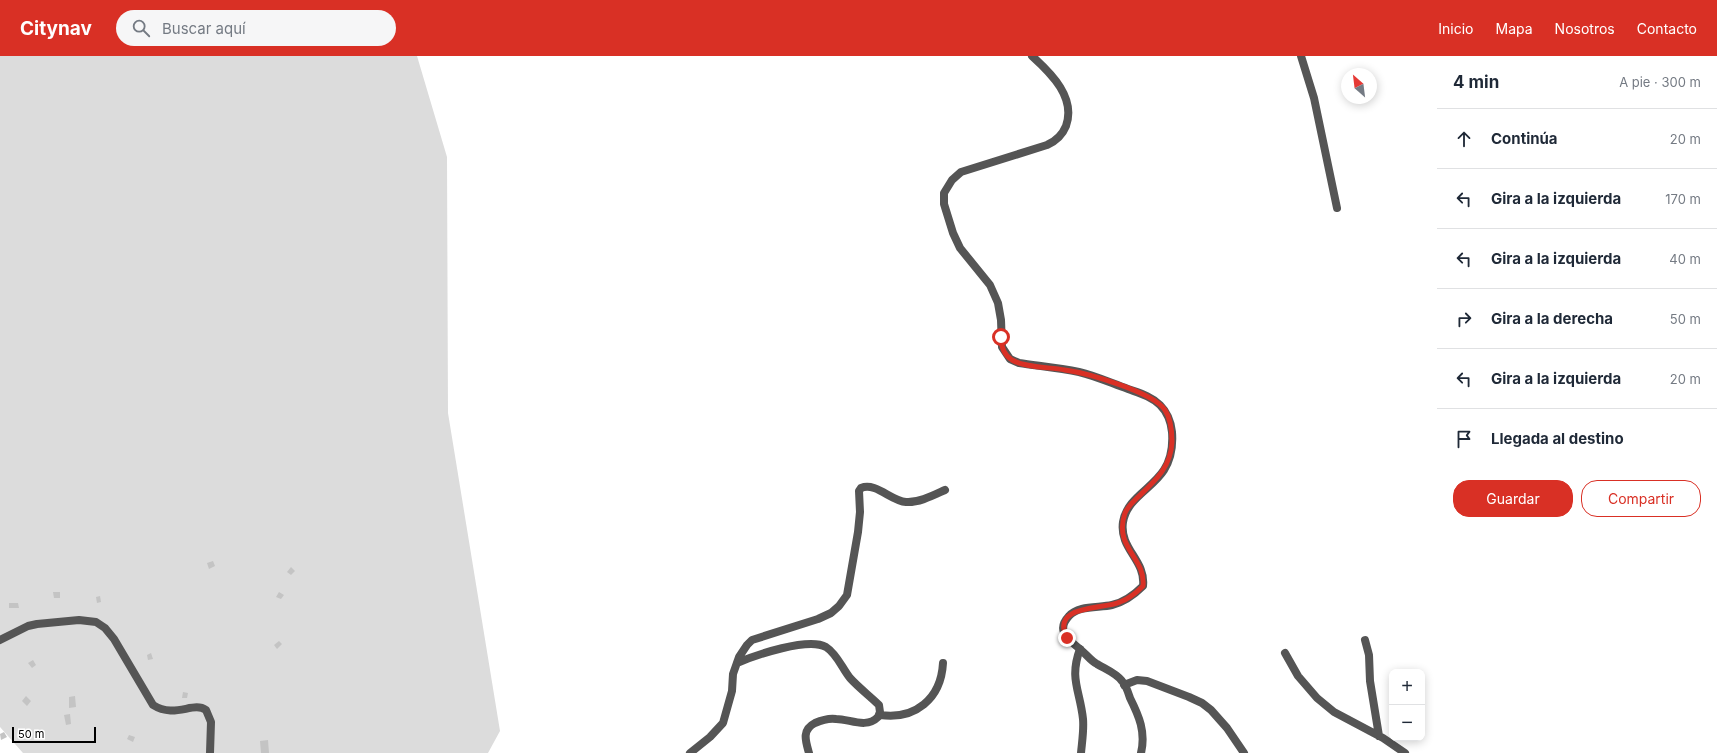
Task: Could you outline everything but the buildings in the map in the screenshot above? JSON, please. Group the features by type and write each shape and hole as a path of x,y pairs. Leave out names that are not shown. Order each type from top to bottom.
{"street":[{"path":"1032,56 1059,86 1066,97 1069,116 1064,132 1059,138 1047,145 967,170 956,176 947,186 944,193 944,204 953,233 960,248 984,278 994,294 1002,320 1002,347 1010,359 1019,363 1090,375 1151,398 1165,411 1170,423 1172,436 1171,454 1164,470 1159,477 1128,506 1123,523 1123,532 1127,546 1142,569 1143,586 1130,598 1121,602 1080,610 1070,614 1064,622 1064,633 1070,643 1080,649 1096,664 1111,672 1123,681 1140,718 1142,726 1141,753"},
{"path":"1301,56 1314,98 1337,208"},
{"path":"690,753 710,737 723,723 732,691 733,674 747,644 752,640 818,619 831,613 839,606 847,595 858,532 861,488 871,487 906,502 931,497 945,490"},
{"path":"0,640 28,626 37,624 79,620 96,622 105,628 114,639 153,705 160,710 170,712 200,707 206,710 211,722 210,753"},
{"path":"1365,640 1369,655 1370,682 1379,736"},
{"path":"737,663 792,646 809,643 821,645 830,650 861,690 877,703 880,709 880,715"},
{"path":"1080,649 1075,663 1074,681 1083,720 1081,753"},
{"path":"1285,653 1298,676 1317,698 1334,712 1379,736 1405,753"},
{"path":"809,753 805,737 808,729 813,724 835,718 856,723 868,722 876,719 880,715 902,714 923,705 934,694 938,686 942,675 943,663"},
{"path":"1124,685 1137,680 1147,681 1202,703 1218,718 1244,753"}],"shaded area":[{"path":"0,56 417,56 447,157 448,413 500,731 488,753 23,753 0,727"}],"route":[{"path":"1001,337 1004,352 1014,361 1090,375 1151,398 1156,401 1165,411 1171,427 1172,445 1168,462 1159,477 1128,506 1123,523 1124,539 1144,575 1143,586 1130,598 1121,602 1075,611 1070,614 1064,622 1064,633 1067,638"}]}
